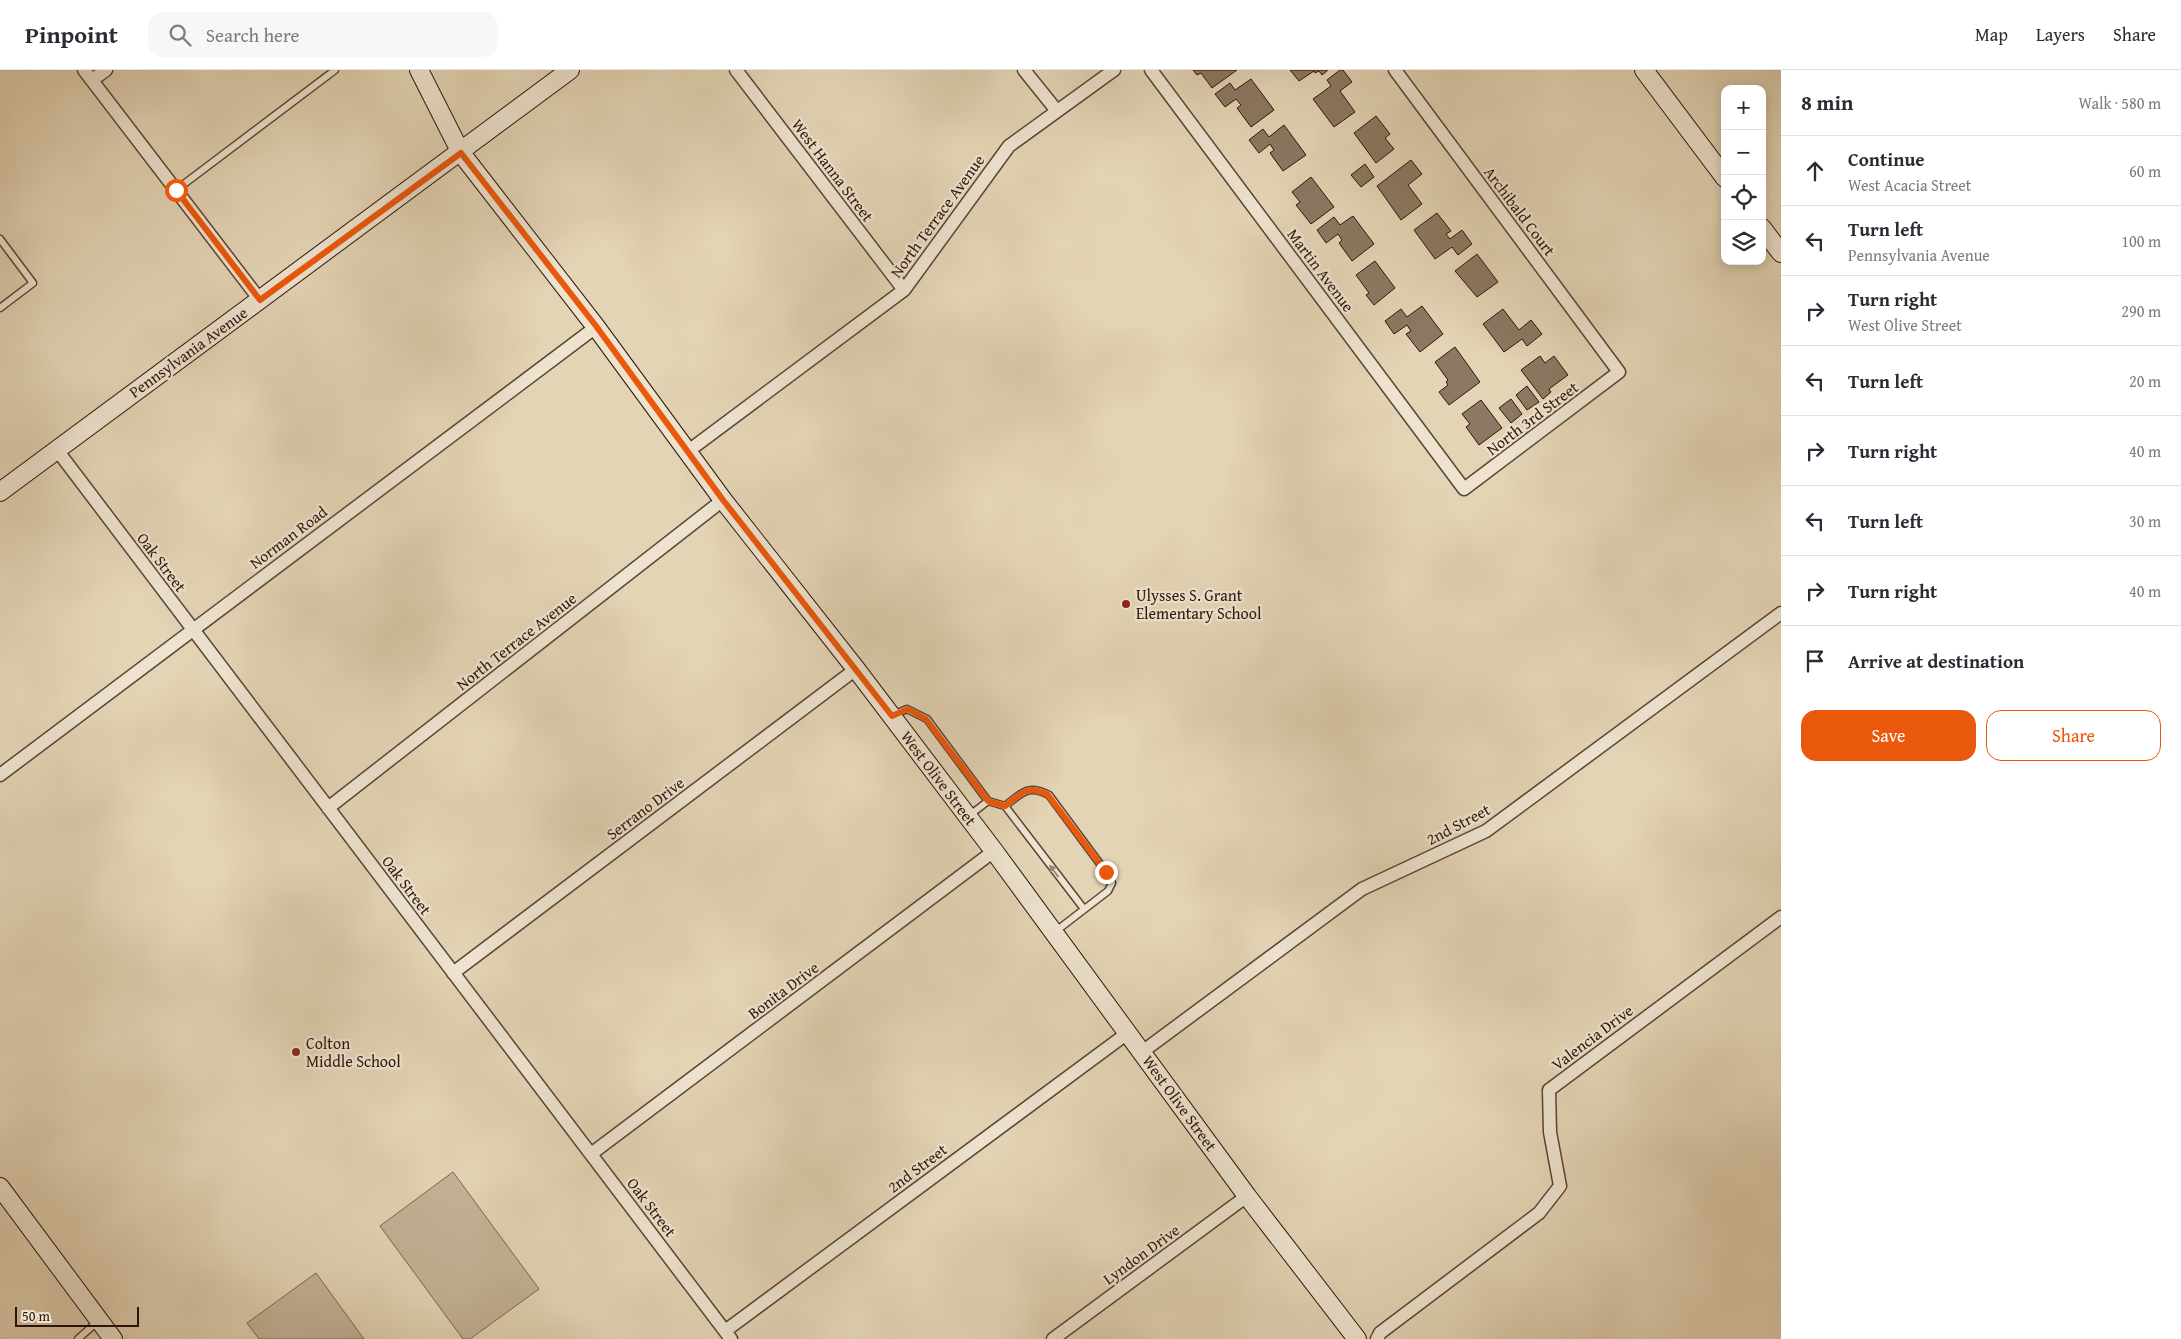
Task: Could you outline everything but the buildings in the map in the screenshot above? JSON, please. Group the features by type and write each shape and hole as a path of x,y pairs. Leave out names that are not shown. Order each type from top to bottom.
{"street":[{"path":"84,70 260,300"},
{"path":"92,80 106,70"},
{"name":"West Olive Street","path":"419,70 461,153 596,326 723,500 856,669 968,816 1129,1032 1247,1196 1357,1339"},
{"name":"Pennsylvania Avenue","path":"0,492 461,153 570,70"},
{"name":"West Hanna Street","path":"736,70 904,290"},
{"path":"1024,70 1057,111"},
{"name":"North Terrace Avenue","path":"688,452 904,290 1009,146 1114,70"},
{"name":"Martin Avenue","path":"1151,70 1464,489"},
{"name":"Archibald Court","path":"1395,70 1619,372"},
{"path":"1644,70 1723,175"},
{"path":"1766,233 1781,253"},
{"name":"Norman Road","path":"0,775 596,326"},
{"name":"North 3rd Street","path":"1464,489 1619,372"},
{"name":"Oak Street","path":"57,450 728,1335"},
{"name":"North Terrace Avenue","path":"328,808 723,500"},
{"name":"2nd Street","path":"1142,1052 1362,889 1486,831 1781,613"},
{"name":"Serrano Drive","path":"453,972 856,669"},
{"name":"Bonita Drive","path":"591,1154 994,851"},
{"name":"Valencia Drive","path":"1377,1339 1380,1333 1539,1213 1560,1186 1550,1132 1549,1090 1781,917"},
{"name":"2nd Street","path":"728,1335 1129,1032"},
{"path":"0,1187 113,1339"},
{"name":"Lyndon Drive","path":"1053,1339 1247,1196"}],"lane":[{"path":"176,190 335,70"},
{"path":"0,239 33,283 0,308"},
{"path":"892,716 908,709 926,719 988,801 1005,806 1084,909"},
{"path":"1005,806 1026,790 1037,789 1048,795 1106,872 1112,883 1108,891 1054,932"},
{"path":"968,816 988,801"},
{"path":"78,1339 99,1320"}],"shaded area":[{"path":"453,1172 539,1289 470,1339 463,1339 380,1226"},
{"path":"316,1273 364,1339 259,1339 247,1323"}],"place":[{"name":"Ulysses S. Grant Elementary School","path":"1126,604"},
{"name":"Colton Middle School","path":"296,1052"}],"route":[{"path":"176,190 260,300 461,153 596,326 723,500 892,716 908,709 926,719 988,801 1005,806 1026,790 1037,789 1048,795 1106,872"}]}
